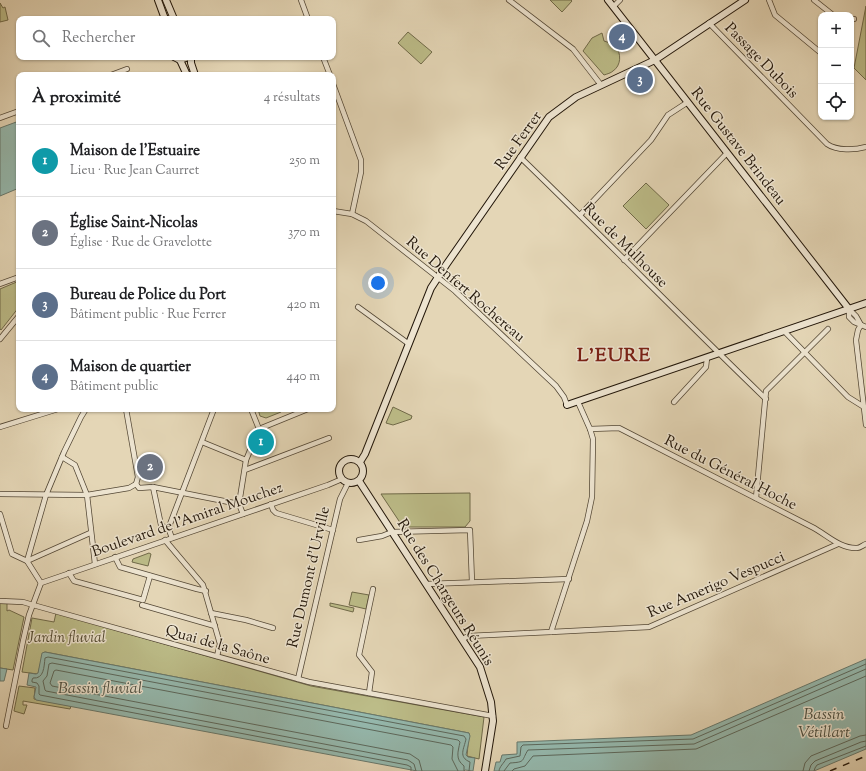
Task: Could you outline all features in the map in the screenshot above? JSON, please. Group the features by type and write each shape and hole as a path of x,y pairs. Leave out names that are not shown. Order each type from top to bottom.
{"street":[{"path":"158,0 164,16"},
{"path":"166,0 173,16"},
{"path":"301,0 307,16"},
{"path":"509,0 573,50 601,85"},
{"name":"Rue Gustave Brindeau","path":"608,0 849,309"},
{"path":"613,7 620,0"},
{"name":"Rue Ferrer","path":"438,277 549,117 576,96 655,60 745,0"},
{"path":"769,0 774,15 818,50"},
{"path":"814,0 829,12"},
{"name":"Passage Dubois","path":"710,23 827,144 831,147 859,149 866,147"},
{"path":"180,60 186,72"},
{"path":"190,60 194,72"},
{"path":"324,60 329,72"},
{"path":"119,72 127,69"},
{"path":"336,92 361,160 361,172 352,214"},
{"path":"580,215 652,140 668,116 688,102"},
{"path":"0,118 16,112"},
{"path":"624,260 727,153"},
{"name":"Rue de Mulhouse","path":"520,158 580,215 766,399"},
{"name":"Rue Denfert Rochereau","path":"336,211 352,214 366,221 455,291 556,386 564,397 567,406"},
{"path":"360,462 365,454 432,288 438,277"},
{"path":"0,284 16,278"},
{"path":"567,406 707,358 717,351 784,331 866,303"},
{"path":"358,308 409,344"},
{"path":"849,309 864,326 858,330 856,340 866,425"},
{"path":"0,339 16,320"},
{"path":"756,498 766,391 828,329"},
{"path":"784,331 848,397 864,407"},
{"path":"674,402 706,367 707,358"},
{"path":"551,632 587,521 592,497 593,439 578,402"},
{"path":"0,428 49,412"},
{"path":"27,561 46,495 62,457 84,412"},
{"path":"0,494 87,495 130,488 136,484 138,477 127,412"},
{"path":"169,530 213,412"},
{"path":"243,514 239,504 246,460 259,429 252,412"},
{"path":"259,429 301,412"},
{"name":"Rue du Général Hoche","path":"590,429 619,428 825,534 838,544 858,548 866,544"},
{"path":"245,470 329,438"},
{"path":"202,442 246,460"},
{"path":"62,457 75,465 87,495 90,533 95,564"},
{"path":"351,458 360,462 364,472 363,477 359,481 348,483 342,479 339,474 339,469 343,462 351,458"},
{"name":"Boulevard de l'Amiral Mouchez","path":"41,583 70,575 95,564 342,479"},
{"name":"Rue des Chargeurs Réunis","path":"359,481 463,639 484,676 493,716 484,771"},
{"name":"Rue Dumont d'Urville","path":"298,679 332,530 340,499 348,483"},
{"path":"136,484 140,488 153,487 239,504"},
{"path":"153,487 161,525 169,530 172,538"},
{"path":"271,504 276,514 332,530"},
{"path":"0,514 12,554 27,561 41,583 29,615 6,726"},
{"path":"359,540 382,536 392,532 470,530 472,582"},
{"path":"27,561 90,533"},
{"path":"165,540 204,585 220,644 217,656"},
{"name":"Rue Amerigo Vespucci","path":"463,639 468,636 650,627 838,544"},
{"path":"115,557 120,567 206,590"},
{"path":"70,575 74,581 215,626"},
{"path":"142,602 150,576"},
{"path":"427,584 569,579"},
{"path":"369,693 372,672 359,655 373,590"},
{"name":"Quai de la Saône","path":"0,601 23,602 298,679 493,716"},
{"path":"212,613 246,620 273,628"}],"green space":[{"path":"550,0 571,0 572,1 562,12"},
{"path":"0,3 3,8 5,7 8,20 0,22"},
{"path":"866,6 866,80 854,68"},
{"path":"408,32 432,52 421,64 398,43"},
{"path":"602,33 604,41 615,46 620,56 616,69 604,75 583,51 592,38"},
{"path":"646,183 669,205 646,229 623,206"},
{"path":"16,282 16,311 1,330 0,329 0,289"},
{"path":"393,407 412,416 411,419 393,425 386,423"},
{"path":"259,412 281,412 266,418 260,416"},
{"path":"470,493 470,521 465,527 403,527 381,494"},
{"path":"149,553 151,554 148,566 132,562 133,559"},
{"path":"352,592 369,595 366,609 349,605"},
{"name":"Jardin fluvial","path":"0,603 7,603 7,611 9,610 24,617 13,670 0,668"},
{"path":"330,603 354,608 353,612 330,606"},
{"name":"Jardin fluvial","path":"56,613 311,686 484,717 479,759 467,756 469,733 45,652 43,653 38,674 22,672 32,618 54,622"},
{"path":"19,686 35,688 34,699 71,706 70,709 23,701 23,705 27,705 24,714 14,711"}],"water":[{"path":"16,122 16,189 0,196 0,128"},
{"name":"Bassin fluvial","path":"45,652 469,733 470,736 466,755 468,757 475,758 473,771 417,771 36,700 34,697 36,687 27,685 29,673 38,673 42,653"},
{"name":"Bassin Vétillart","path":"866,659 866,749 814,771 494,771 496,762 500,762 502,755 517,754 517,742 691,735"},
{"path":"0,668 7,669 4,681 0,681"}],"railway":[{"path":"830,771 866,756"}],"place":[{"name":"Maison de quartier","path":"622,37"},
{"name":"Bureau de Police du Port","path":"640,80"},
{"name":"Maison de l’Estuaire","path":"261,442"},
{"name":"Église Saint-Nicolas","path":"150,467"}],"district":[{"name":"L'EURE","path":"614,354"}]}
